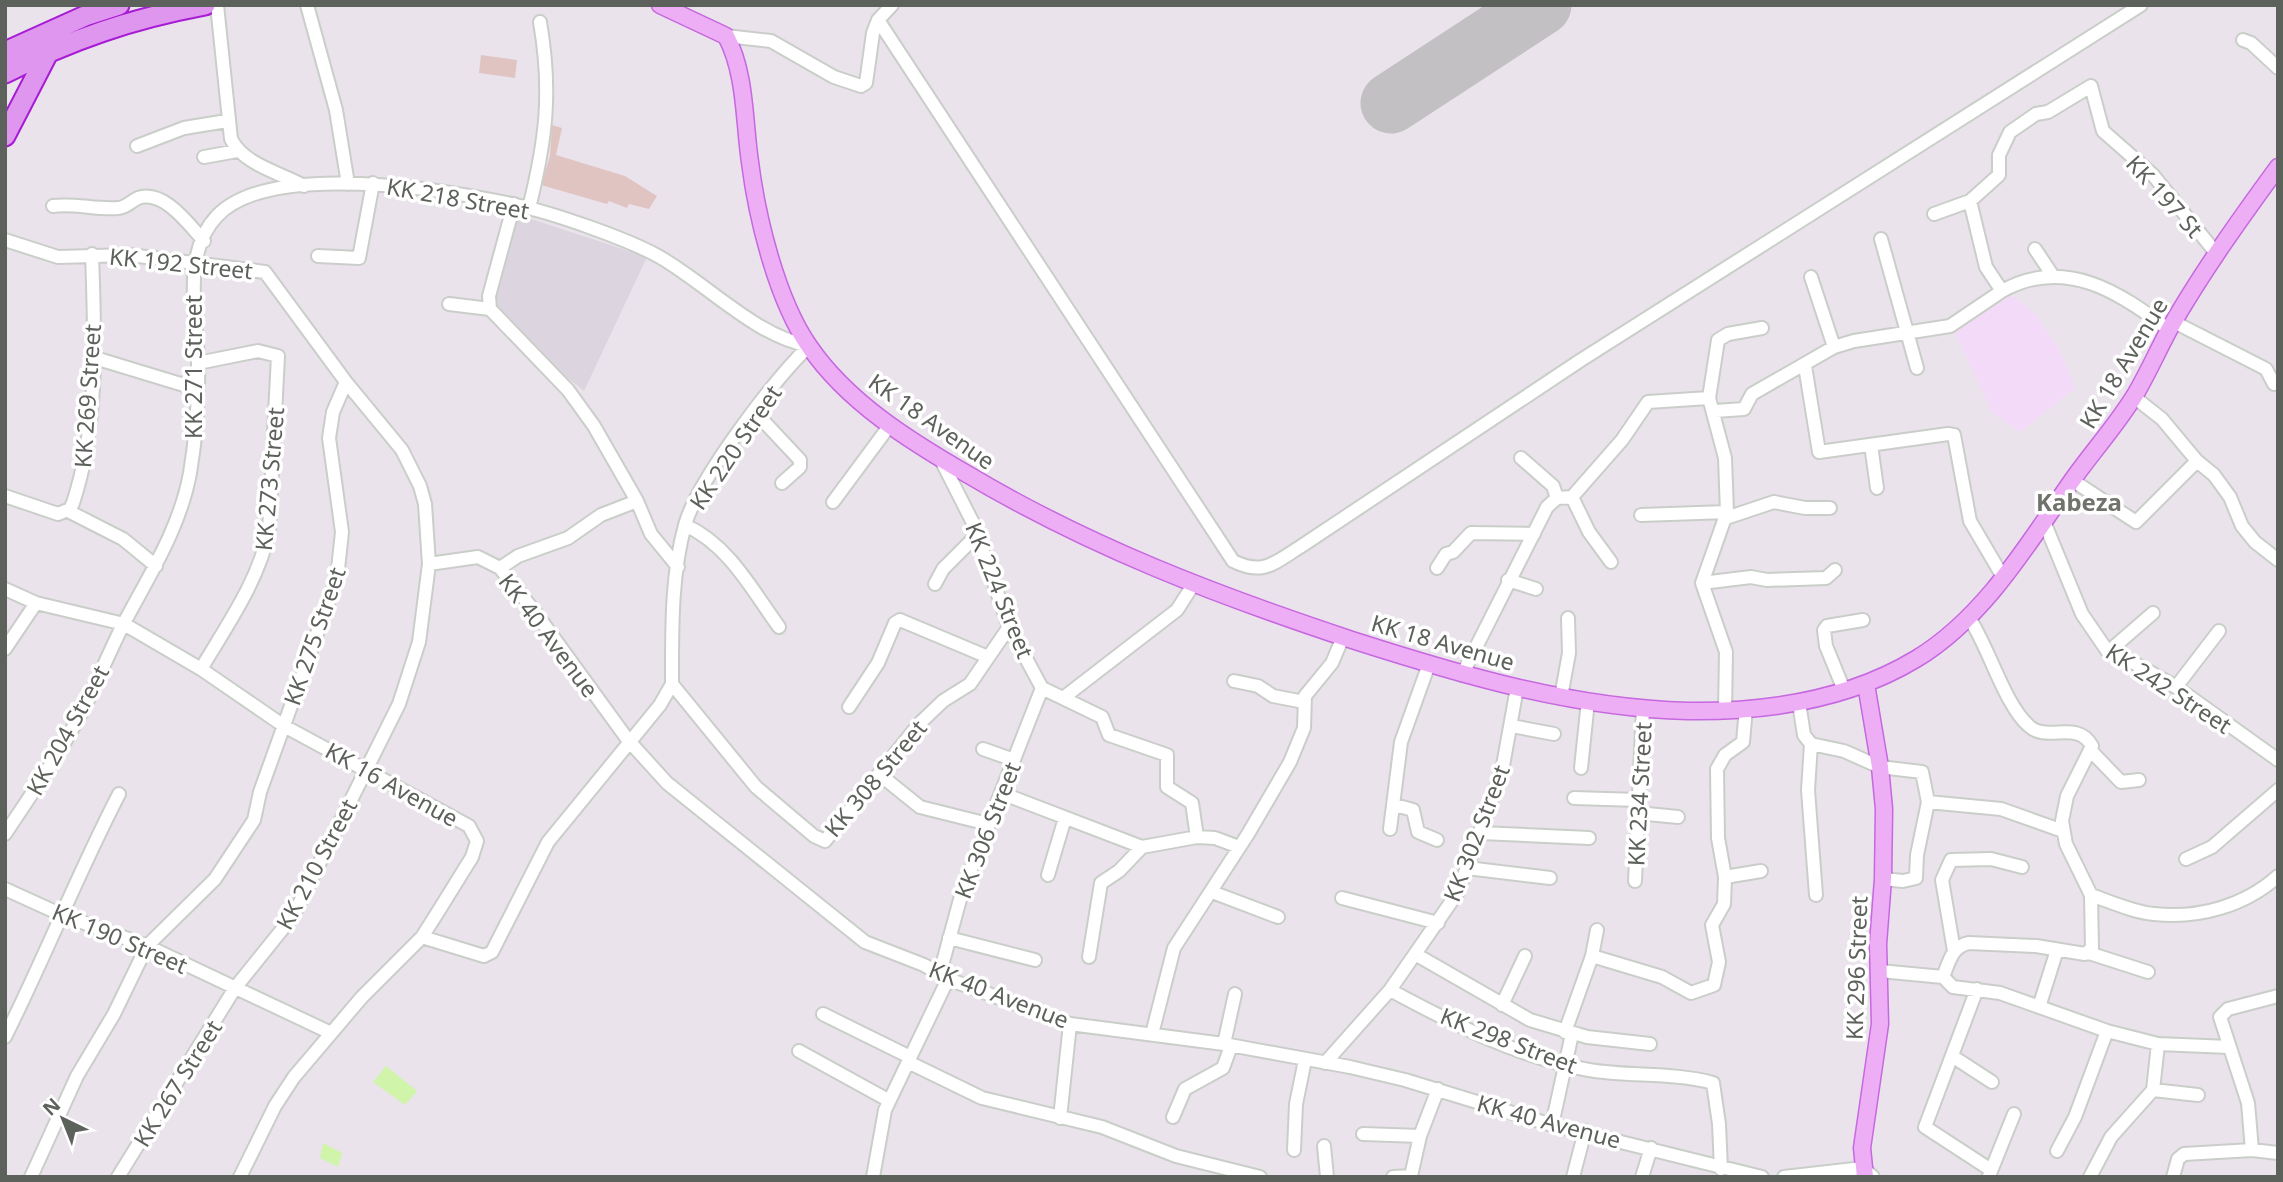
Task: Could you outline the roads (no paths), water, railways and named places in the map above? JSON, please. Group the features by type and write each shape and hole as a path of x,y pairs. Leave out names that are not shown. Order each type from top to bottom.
{"highway":[{"path":"5,52 85,16 119,5"},
{"path":"5,73 48,51 120,23 205,5"},
{"path":"5,136 48,51"}],"main road":[{"path":"660,5 726,36"},
{"name":"KK 18 Avenue","path":"726,36 737,65 750,169 769,247 786,300 809,346 844,386 890,425 942,460 1041,518 1132,561 1193,585 1343,637 1462,674 1561,697 1643,708 1725,710 1799,703 1866,684 1920,657 1968,616 2045,524 2072,480 2134,397 2172,326 2216,253 2278,167"},
{"path":"1866,684 1880,767 1883,879"},
{"name":"KK 296 Street","path":"1867,1174 1866,1110 1880,1024 1878,944 1883,879"}],"street":[{"path":"217,5 226,77 227,121 237,151"},
{"path":"307,5 336,110 348,184"},
{"path":"726,36 771,41 834,77 861,86 866,83 878,20 892,5"},
{"path":"878,20 1233,561 1250,570 1266,567 1300,547 1592,352 2141,5"},
{"path":"529,208 543,153 547,122 540,22"},
{"path":"2243,40 2251,43 2278,68"},
{"name":"KK 197 St","path":"1970,201 1998,177 2001,148 2010,132 2036,114 2048,112 2091,86 2103,131 2153,175 2216,253"},
{"path":"137,146 176,130 227,121"},
{"path":"204,158 237,151 304,186"},
{"path":"318,256 359,258 373,183"},
{"name":"KK 218 Street","path":"195,263 218,215 242,200 269,190 373,183 514,204 658,256 782,340 809,346"},
{"path":"53,206 75,204 120,208 139,197 153,198 177,212 204,241"},
{"path":"1934,214 1970,201 1986,267 2002,291"},
{"path":"490,309 489,296 514,204"},
{"path":"1881,239 1917,368"},
{"name":"KK 192 Street","path":"5,240 58,257 130,255 265,272 346,382 363,399 409,461 425,504 429,564"},
{"path":"2035,249 2053,276"},
{"name":"KK 269 Street","path":"68,511 86,460 84,453 89,434 95,358 92,254"},
{"name":"KK 271 Street","path":"124,624 177,521 190,475 198,363 195,263"},
{"path":"1715,411 1744,409 1752,394 1834,347 1854,341 1951,326 2018,282 2053,276 2090,281 2172,326 2266,369 2274,384"},
{"path":"1811,277 1834,347"},
{"path":"449,304 490,309 568,390 594,426 637,501 651,534 678,567"},
{"path":"1725,710 1726,652 1702,583 1727,515 1725,458 1715,411 1709,398 1718,340 1728,334 1762,328"},
{"name":"KK 220 Street","path":"671,684 678,567 685,525 707,482 754,411 809,346"},
{"name":"KK 273 Street","path":"198,363 217,362 258,351 270,351 278,356 269,531 264,553 257,572 201,669"},
{"path":"95,358 197,389"},
{"path":"1805,366 1817,450 1823,452 1954,435 1970,521 2003,577"},
{"name":"KK 275 Street","path":"146,946 215,879 254,820 284,726 337,578 342,554 329,438 333,412 346,382"},
{"path":"2134,397 2162,419 2197,461 2223,485 2242,526 2255,542 2278,560"},
{"path":"1462,674 1547,507 1557,498 1572,497 1622,440 1648,402 1709,398"},
{"path":"754,411 800,460 800,467 782,483"},
{"path":"833,502 890,425"},
{"path":"1871,445 1877,488"},
{"path":"1521,457 1553,486 1557,498"},
{"name":"KK 224 Street","path":"942,460 977,534 1010,627 1042,688"},
{"path":"2072,480 2136,522 2197,461"},
{"path":"5,496 58,514 68,511 123,539 156,566"},
{"path":"1572,497 1589,532 1611,562"},
{"path":"500,568 518,556 568,538 601,515 637,501"},
{"path":"1641,516 1727,515 1774,502 1805,508 1830,508"},
{"name":"KK 242 Street","path":"2045,524 2082,614 2108,652 2127,659 2176,687 2278,760"},
{"path":"685,525 711,539 727,555 779,627"},
{"path":"1437,568 1444,556 1453,552 1471,533 1534,534"},
{"path":"935,584 943,569 977,534"},
{"name":"KK 40 Avenue","path":"429,564 478,557 500,568 536,612 628,740 667,782 856,936 944,976 1070,1024 1227,1045 1325,1063 1438,1089 1552,1125 1585,1131 1721,1169 1762,1177"},
{"name":"KK 210 Street","path":"235,988 293,916 399,704 419,642 429,564"},
{"path":"1702,583 1751,577 1776,580 1826,578 1835,570"},
{"path":"1508,580 1536,589"},
{"path":"1063,698 1177,610 1193,585"},
{"name":"KK 16 Avenue","path":"5,589 36,603 124,624 201,669 284,726 469,826 477,841 472,857 422,937 331,1033 275,1106 240,1177"},
{"path":"5,649 36,603"},
{"path":"2108,652 2153,613"},
{"path":"1968,616 1989,650 2014,709 2030,728 2036,731 2078,732 2087,737 2091,751 2121,782 2139,780"},
{"path":"1561,697 1569,653 1568,618"},
{"path":"849,707 878,663 895,623 900,620 988,657"},
{"path":"1844,691 1826,646 1824,630 1827,626 1863,620"},
{"name":"KK 204 Street","path":"5,834 58,754 124,624"},
{"name":"KK 308 Street","path":"671,684 756,787 820,841 828,839 931,711 970,684 1010,627"},
{"path":"2176,687 2219,631"},
{"path":"1152,1034 1169,958 1212,892 1298,747 1305,720 1304,702 1309,690 1332,663 1343,637"},
{"path":"1390,829 1401,742 1429,664"},
{"path":"1234,681 1258,685 1273,696 1304,702"},
{"path":"422,937 484,956 492,952 548,842 628,740 660,705 671,684"},
{"path":"1042,688 1102,717 1109,735 1167,755 1167,787 1192,803 1197,837"},
{"name":"KK 306 Street","path":"873,1177 888,1100 909,1059 944,976 949,939 962,892 1042,688"},
{"name":"KK 302 Street","path":"1325,1063 1390,990 1458,892 1502,771 1517,688"},
{"path":"1581,768 1588,701"},
{"path":"1799,703 1804,735 1811,744 1844,751 1880,767 1923,772 1928,802 1917,855 1916,878"},
{"name":"KK 234 Street","path":"1634,881 1643,708"},
{"path":"1592,956 1662,977 1691,993 1714,985 1719,962 1712,925 1724,904 1725,877 1718,838 1717,769 1726,755 1743,742 1746,708"},
{"path":"1512,726 1554,734"},
{"path":"1811,744 1808,790 1816,895"},
{"path":"983,749 1014,760"},
{"path":"2089,953 2092,948 2091,895 2070,855 2062,821 2067,796 2091,751"},
{"path":"879,774 920,807 988,824"},
{"path":"2186,859 2212,847 2278,790"},
{"path":"1001,793 1142,847 1197,837 1214,838 1239,847"},
{"path":"5,1037 35,977 60,914 119,794"},
{"path":"1574,798 1637,806 1678,817"},
{"path":"1928,802 2001,809 2063,831"},
{"path":"1395,805 1413,810 1418,832 1437,840"},
{"path":"1048,875 1065,818"},
{"path":"1481,833 1589,838"},
{"path":"1089,957 1101,883 1119,871 1142,847"},
{"path":"1954,951 1942,880 1951,860 1991,859 2022,867"},
{"path":"1467,868 1550,878"},
{"path":"1725,877 1761,871"},
{"path":"2091,895 2154,914 2204,913 2224,908 2278,876"},
{"name":"KK 296 Street","path":"1883,879 1942,880"},
{"name":"KK 190 Street","path":"5,889 60,914 146,946 331,1033"},
{"path":"1212,892 1278,917"},
{"path":"1342,898 1438,923"},
{"path":"1552,1125 1569,1033 1597,930"},
{"path":"949,939 1035,960"},
{"path":"1943,977 1954,951 1961,944 1969,943 2089,953 2148,972"},
{"path":"31,1177 77,1076 114,1014 146,946"},
{"path":"2039,1007 2057,950"},
{"path":"1415,954 1530,1020 1569,1033 1650,1044"},
{"path":"1502,1005 1525,956"},
{"path":"1880,971 1943,977 1953,988 2000,993 2107,1031 2158,1044 2229,1047"},
{"name":"KK 267 Street","path":"120,1176 235,988"},
{"path":"1977,989 1926,1127 1990,1174 2014,1114"},
{"name":"KK 298 Street","path":"1390,990 1487,1037 1565,1064 1591,1070 1713,1083 1721,1169"},
{"path":"1173,1117 1185,1089 1223,1068 1235,994"},
{"path":"2252,1150 2248,1103 2220,1017 2222,1012 2278,996"},
{"path":"823,1014 982,1098 1102,1127 1209,1166 1260,1177"},
{"path":"1060,1118 1070,1024"},
{"path":"2057,1151 2075,1116 2107,1031"},
{"path":"2090,1177 2111,1137 2153,1090 2158,1044"},
{"path":"799,1051 888,1100"},
{"path":"1952,1056 1992,1082"},
{"path":"1294,1150 1296,1104 1306,1060"},
{"path":"1393,1177 1411,1176 1420,1136 1438,1089"},
{"path":"2153,1090 2198,1095"},
{"path":"1573,1177 1585,1131"},
{"path":"1363,1134 1420,1136"},
{"path":"1324,1146 1327,1177"},
{"path":"1642,1177 1651,1148"},
{"path":"2173,1177 2178,1159 2184,1153 2252,1150 2278,1153"},
{"path":"1784,1177 1867,1174"}],"district":[{"name":"Kabeza","path":"2079,501"}]}
